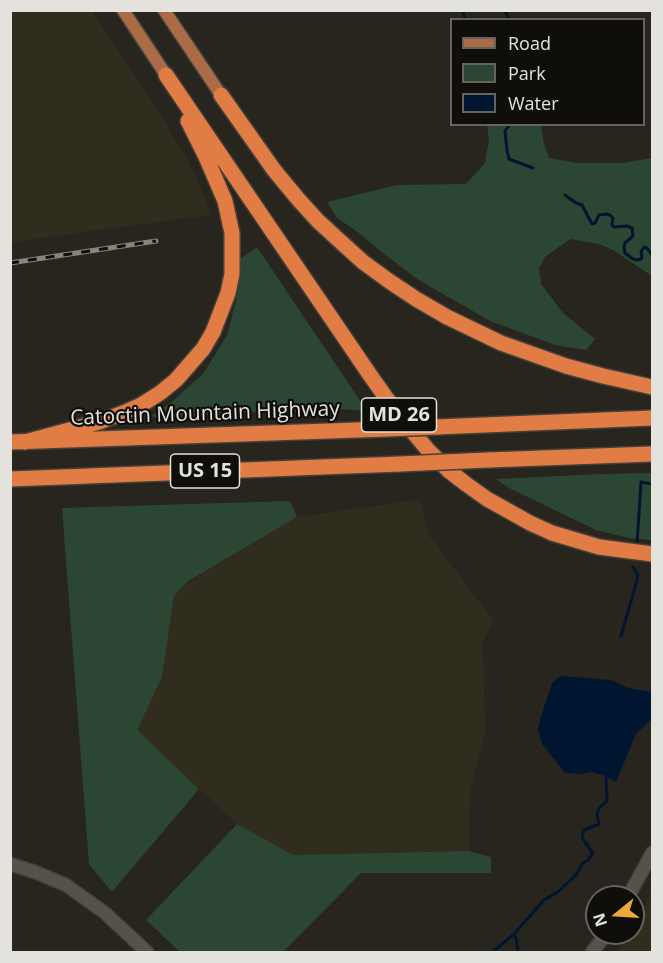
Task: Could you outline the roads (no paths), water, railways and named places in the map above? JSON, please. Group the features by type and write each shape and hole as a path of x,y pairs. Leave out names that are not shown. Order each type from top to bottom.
{"highway":[{"path":"18,442 115,416 141,405 160,393 176,380 202,349 222,312 232,274 230,216 207,158 166,75"},
{"name":"MD 26","path":"166,75 377,385 435,457 486,499 545,529 599,547 652,554"},
{"path":"221,95 274,170 318,221 363,262 407,293 447,317 511,347 603,376 652,387"},
{"name":"Catoctin Mountain Highway","path":"18,442 652,418"},
{"name":"US 15","path":"10,479 652,454"}],"main road":[{"name":"MD 26","path":"123,10 166,75"},
{"path":"164,10 221,95"}],"street":[{"path":"635,885 652,853"},
{"path":"10,864 66,885 105,914 147,952"}],"water":[{"path":"560,676 611,680 628,688 652,692 652,718 636,734 616,782 592,772 565,773 542,744 538,729 542,713 552,683"}],"waterway":[{"path":"462,10 465,18"},
{"path":"504,10 509,18"},
{"path":"509,126 505,131 509,159 533,168"},
{"path":"565,195 582,205 592,224 599,215 606,214 613,218 614,227 632,228 633,236 624,247 625,253 633,259 641,259 644,247 652,255"},
{"path":"637,544 641,482 652,484"},
{"path":"621,636 638,575 633,567"},
{"path":"494,952 514,934 544,900 559,891 576,875 593,853 582,835 584,830 599,824 597,814 607,799 606,777"},
{"path":"514,934 518,952"}],"railway":[{"path":"10,263 156,241"}]}
